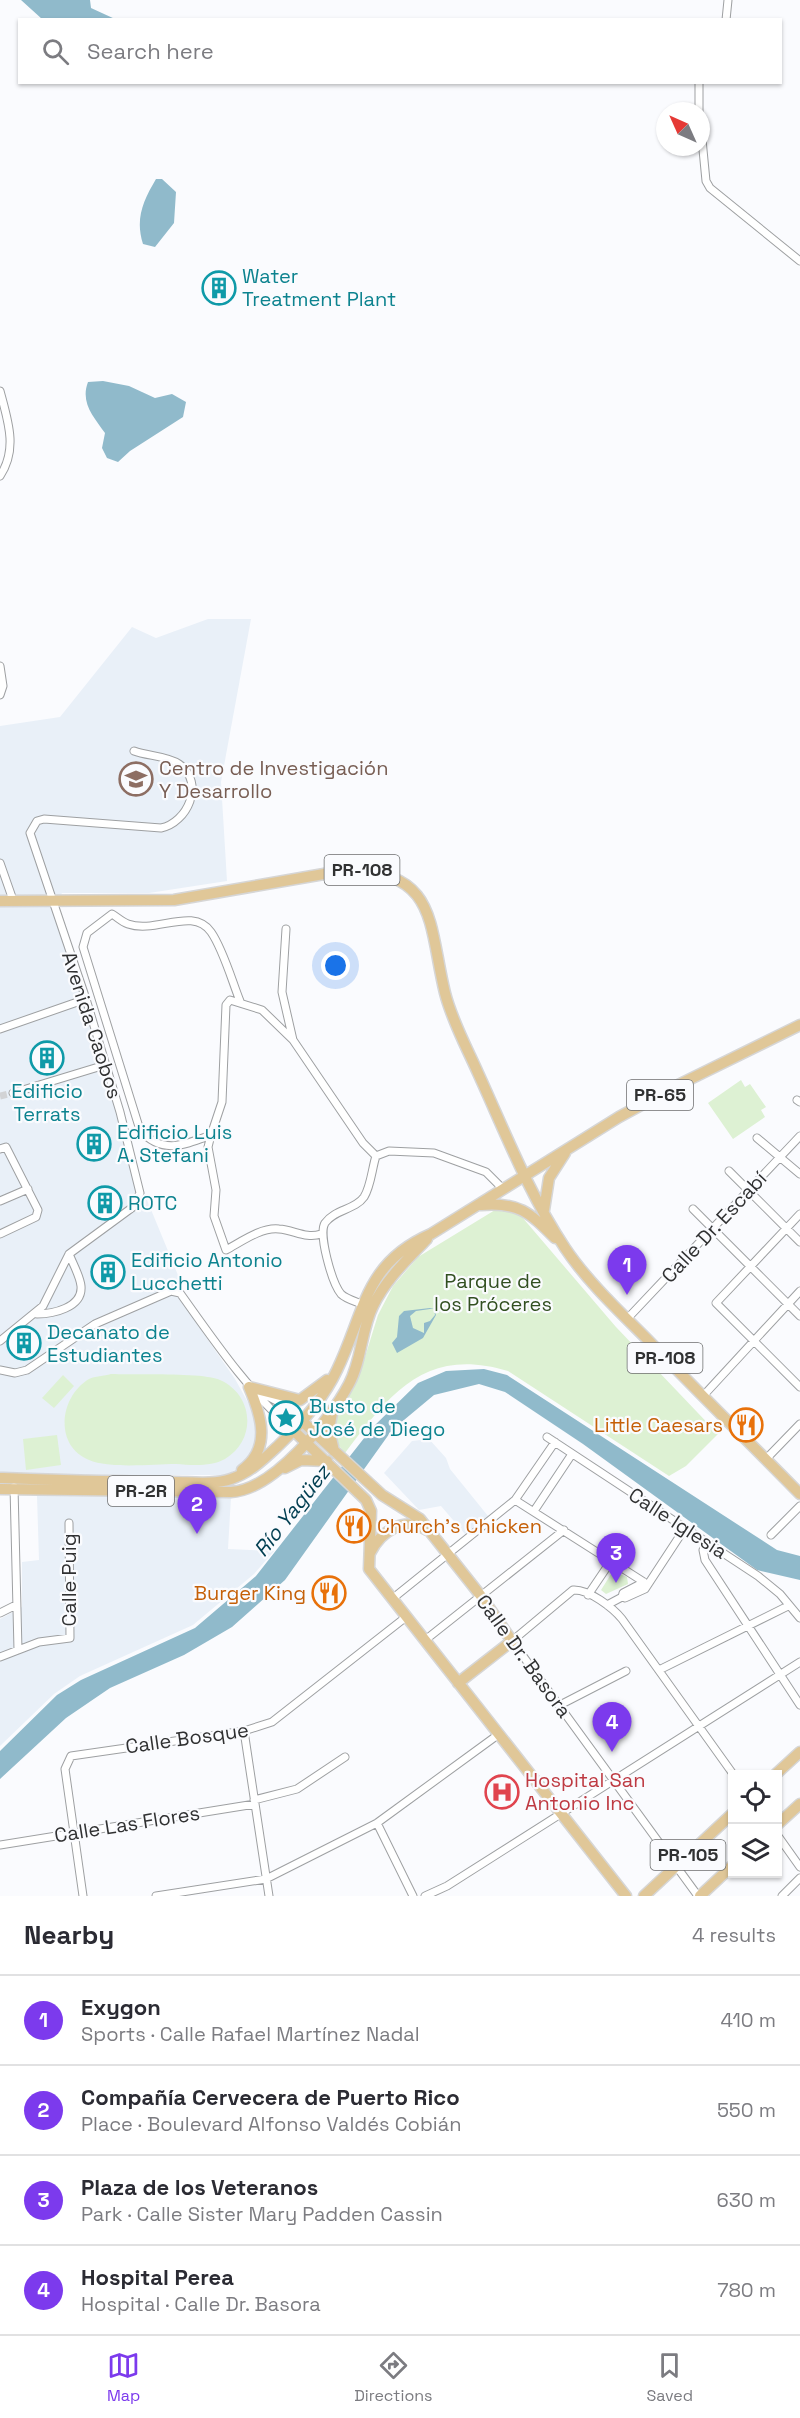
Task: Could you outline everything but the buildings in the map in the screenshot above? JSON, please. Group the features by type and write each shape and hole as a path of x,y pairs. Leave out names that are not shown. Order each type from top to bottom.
{"main road":[{"name":"PR-108","path":"0,901 174,900 347,870 370,870 395,877 411,887 422,900 433,932 446,996 525,1175 566,1249 627,1319 800,1494"},
{"name":"PR-65","path":"294,1431 336,1372 382,1268 411,1243 431,1234 572,1145 676,1086 800,1025"},
{"path":"544,1210 549,1178 572,1145"},
{"path":"477,1205 504,1203 521,1208 536,1218 566,1249"},
{"name":"PR-65","path":"310,1438 349,1384 358,1360 367,1306"},
{"path":"249,1387 300,1400 311,1394 336,1372"},
{"path":"229,1480 248,1466 258,1450 263,1431 261,1415 249,1387"},
{"path":"331,1457 328,1430 336,1405"},
{"path":"302,1421 310,1438"},
{"path":"294,1431 310,1438 331,1457 371,1511 367,1559 369,1569 626,1896"},
{"name":"PR-2R","path":"0,1489 14,1484 229,1480 250,1472 294,1431"},
{"name":"PR-2R","path":"0,1478 14,1484 238,1492 276,1472 310,1438"},
{"path":"276,1472 301,1460 331,1457"},
{"name":"Calle Dr. Basora","path":"331,1457 420,1519 481,1596 512,1641"},
{"path":"367,1559 380,1537 397,1526 417,1524 433,1534"},
{"path":"458,1683 512,1641"},
{"path":"780,1770 800,1752"},
{"path":"782,1820 800,1804"},
{"name":"PR-105","path":"644,1896 728,1818"},
{"name":"PR-105","path":"699,1896 728,1870"}],"street":[{"path":"726,18 728,0"},
{"path":"699,84 699,102"},
{"path":"704,156 706,180 710,188 800,261"},
{"path":"0,391 12,433 8,464 0,476"},
{"path":"0,666 3,686 0,695"},
{"name":"Avenida Caobos","path":"0,1341 37,1314 69,1254 133,1207 140,1193 86,999 31,839 32,826 37,821 54,819 161,828 173,826 187,811 193,789 191,779 179,764 134,751"},
{"path":"0,862 13,900"},
{"path":"211,1135 190,1143 164,1146 150,1141 140,1130 83,947 87,933 112,914 128,924 166,925 188,919 201,921 212,933 240,1002"},
{"path":"286,928 282,992 293,1040"},
{"path":"0,1029 86,999"},
{"path":"321,1234 312,1237 278,1228 226,1250 214,1216 216,1190 207,1147 222,1102 226,1005 230,1000 262,1010 293,1040 363,1143 376,1156"},
{"path":"13,1093 105,1065"},
{"name":"Calle Dr. Escabí","path":"627,1319 800,1136"},
{"path":"757,1138 800,1174"},
{"path":"0,1149 6,1147 38,1210 36,1217 0,1234"},
{"path":"376,1156 389,1151 434,1153 486,1172 503,1190"},
{"path":"367,1306 342,1295 335,1284 321,1234 325,1223 335,1214 357,1203 364,1196 376,1156"},
{"path":"729,1171 800,1242"},
{"path":"0,1201 28,1189"},
{"path":"693,1209 800,1316"},
{"path":"800,1214 716,1303 800,1387"},
{"path":"37,1314 50,1314 63,1310 79,1296 81,1287 69,1254"},
{"path":"0,1370 15,1373 27,1370 95,1324 171,1291 180,1293 249,1387 294,1431"},
{"path":"703,1396 800,1292"},
{"path":"249,1387 286,1406 302,1421"},
{"path":"766,1459 800,1424"},
{"name":"Calle Iglesia","path":"548,1437 758,1576 780,1594 800,1618"},
{"path":"392,1599 515,1500 555,1442"},
{"path":"534,1511 572,1454"},
{"path":"0,1657 18,1650 14,1484"},
{"path":"515,1500 645,1583"},
{"path":"771,1535 800,1506"},
{"name":"Calle Puig","path":"18,1650 39,1642 70,1638 69,1522"},
{"path":"607,1605 622,1597 623,1593 645,1583 685,1528"},
{"path":"424,1641 564,1530"},
{"path":"707,1542 703,1554 705,1560 800,1705"},
{"path":"588,1594 611,1561"},
{"path":"512,1641 571,1592 580,1590 607,1605 617,1613 730,1770"},
{"path":"0,1613 16,1605"},
{"path":"659,1670 788,1606"},
{"name":"Calle Bosque","path":"75,1832 65,1769 68,1759 75,1754 244,1731 272,1722 406,1617"},
{"name":"Calle Dr. Basora","path":"512,1641 699,1896"},
{"path":"425,1896 447,1886 800,1662"},
{"path":"560,1705 626,1671"},
{"path":"244,1731 269,1896"},
{"path":"156,1896 266,1879 378,1823 499,1734"},
{"name":"Calle Las Flores","path":"0,1845 255,1802 297,1789 345,1757"},
{"path":"378,1823 412,1896"},
{"path":"75,1832 83,1896"},
{"path":"782,1843 800,1867"},
{"path":"782,1896 800,1878"}],"shaded area":[{"path":"208,619 251,619 221,782 227,881 149,893 62,893 57,905 145,1195 180,1280 179,1298 235,1379 255,1415 255,1443 245,1462 228,1475 84,1475 0,1472 0,726 60,717 132,627 156,638"},
{"path":"429,1439 446,1458 450,1469 488,1516 465,1534 441,1506 419,1510 384,1473 412,1441"},
{"path":"37,1496 231,1497 228,1549 274,1551 254,1574 193,1625 80,1676 54,1694 0,1746 0,1619 22,1607 22,1562 39,1560"}],"green space":[{"path":"741,1080 745,1087 750,1084 766,1107 761,1110 765,1117 733,1139 708,1103"},
{"name":"Parque de los Próceres","path":"495,1210 508,1211 522,1217 616,1327 718,1434 686,1466 669,1476 508,1371 479,1365 454,1365 432,1370 413,1380 395,1394 378,1411 345,1453 334,1440 333,1425 360,1373 378,1315 393,1286 418,1257"},
{"path":"111,1374 184,1375 220,1380 240,1396 245,1407 247,1418 243,1441 225,1459 207,1464 120,1465 89,1460 70,1444 66,1433 67,1409 71,1397 89,1379"},
{"path":"63,1375 74,1386 54,1408 42,1398"},
{"path":"57,1435 61,1465 26,1470 23,1439"},
{"path":"613,1571 627,1577 628,1584 606,1594 601,1590"}],"water":[{"path":"21,0 90,0 91,8 113,18 41,18"},
{"path":"156,179 162,179 176,192 174,223 155,247 143,244 140,218 147,195"},
{"path":"103,381 129,386 155,398 172,394 186,402 183,417 130,451 118,462 107,458 102,448 105,433 89,409 86,397 88,382"},
{"path":"430,1308 434,1309 436,1315 423,1338 397,1353 392,1343 397,1337 399,1316 404,1311","holes":["434,1309 435,1315 430,1321 424,1323 424,1333 413,1328 410,1316 416,1311"]},
{"path":"484,1369 507,1375 777,1550 800,1556 800,1580 757,1570 583,1444 505,1392 479,1384 434,1395 392,1430 285,1580 232,1627 184,1655 110,1688 66,1718 0,1779 0,1751 57,1695 81,1680 195,1628 256,1576 372,1428 418,1383 446,1371"}],"tunnel":[{"path":"0,1096 13,1093"}],"place":[{"name":"Water Treatment Plant","path":"219,288"},
{"name":"Centro de Investigación Y Desarrollo","path":"136,779"},
{"name":"Edificio Terrats","path":"47,1058"},
{"name":"Edificio Luis A. Stefani","path":"94,1144"},
{"name":"ROTC","path":"105,1203"},
{"name":"Edificio Antonio Lucchetti","path":"108,1272"},
{"name":"Exygon","path":"627,1295"},
{"name":"Decanato de Estudiantes","path":"24,1343"},
{"name":"Busto de José de Diego","path":"286,1418"},
{"name":"Little Caesars","path":"746,1425"},
{"name":"Church's Chicken","path":"354,1526"},
{"name":"Compañía Cervecera de Puerto Rico","path":"197,1534"},
{"name":"Plaza de los Veteranos","path":"616,1583"},
{"name":"Burger King","path":"329,1593"},
{"name":"Hospital Perea","path":"612,1752"},
{"name":"Hospital San Antonio Inc","path":"502,1792"}],"water label":[{"name":"Río Yagüez","path":"292,1511"}]}
